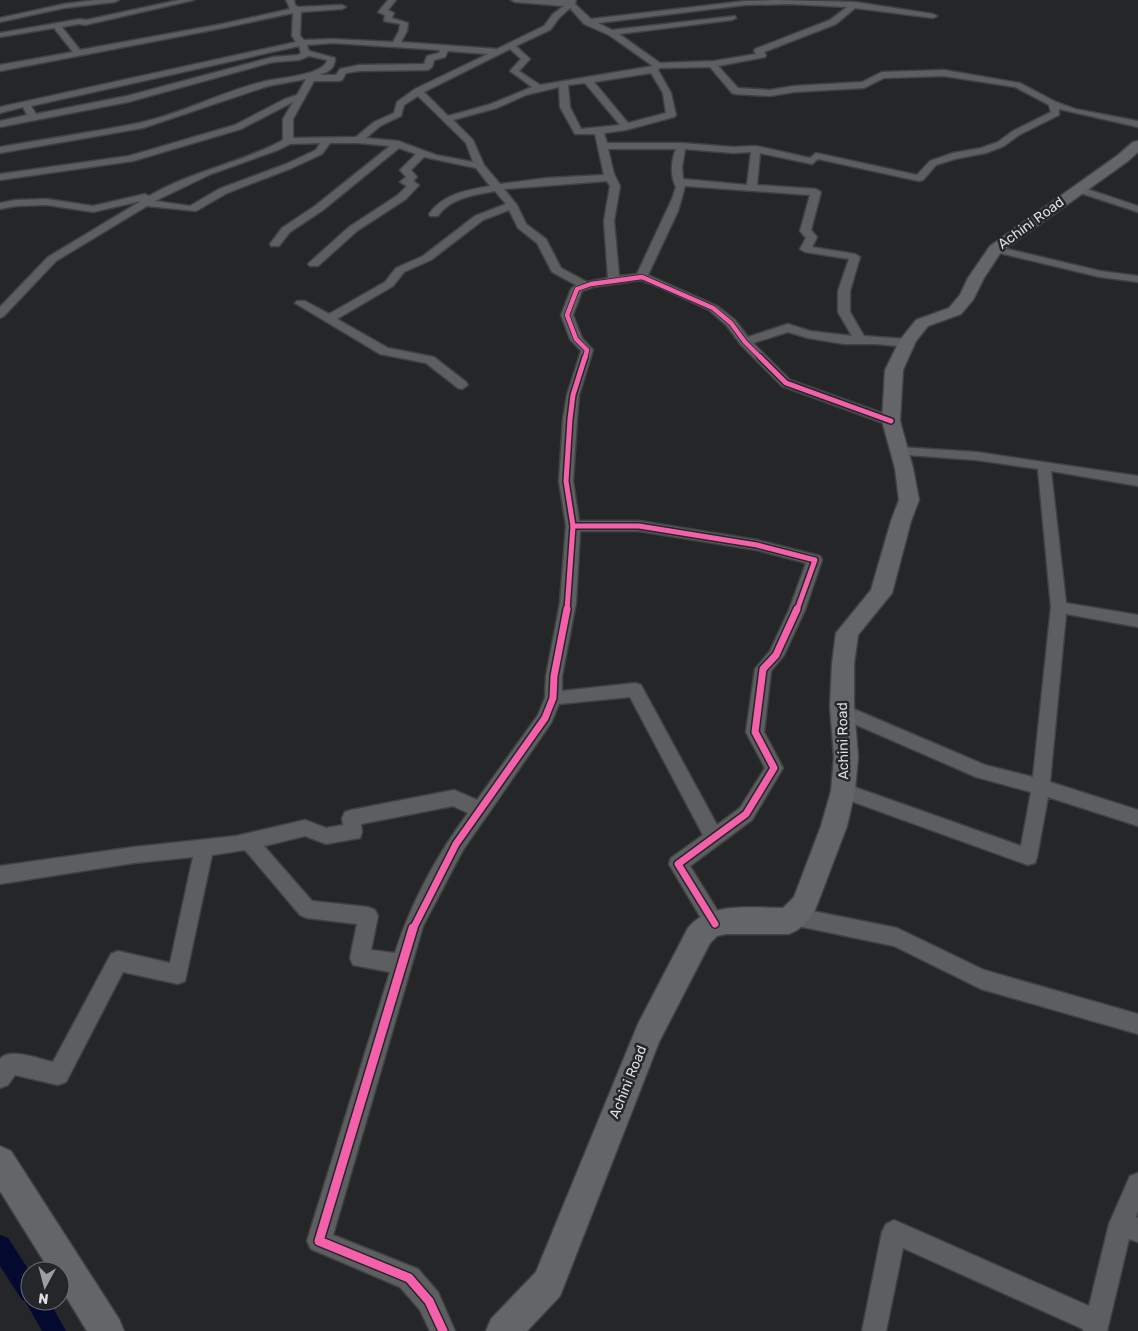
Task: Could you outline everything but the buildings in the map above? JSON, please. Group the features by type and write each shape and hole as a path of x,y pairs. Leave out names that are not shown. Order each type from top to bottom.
{"main road":[{"name":"Achini Road","path":"793,916 804,905 834,826 843,792 846,757 842,712 843,664 847,633 881,593 901,521 909,500 904,468 891,421 894,370 906,343 916,328 922,323 955,311 967,297 976,278 995,249 1123,158 1138,145"},
{"path":"715,924 730,920 789,921 793,916"},
{"name":"Achini Road","path":"503,1331 548,1284 648,1034 698,937 709,926 715,924"},
{"path":"0,1162 106,1331"}],"street":[{"path":"0,20 83,2 115,0"},
{"path":"0,35 80,21 85,23 190,0"},
{"path":"290,0 291,6 297,10"},
{"path":"324,0 343,4"},
{"path":"392,0 382,12 390,13 387,19 404,23 403,31 396,44"},
{"path":"514,0 572,2"},
{"path":"563,83 565,107 578,132 626,127 671,115 667,93 656,68 611,33 587,22 578,15 572,2"},
{"path":"358,140 377,124 398,114 400,104 418,91 547,28 556,16 572,2"},
{"path":"587,22 745,3 790,2 857,3 933,16"},
{"path":"446,119 494,106 522,93 563,83 656,68 712,64 762,55 758,51 833,22 857,3"},
{"path":"0,68 223,26 248,18 312,7 343,4"},
{"path":"288,141 288,119 312,77 327,69 332,63 331,58 305,53 302,43 296,36 297,10"},
{"path":"611,33 732,18"},
{"path":"56,25 80,54"},
{"path":"0,110 302,43 333,41 500,52"},
{"path":"511,46 526,59 514,71 539,88"},
{"path":"0,150 143,125 266,84 312,77 339,78 343,70 359,68 428,67 430,58 442,55 446,47"},
{"path":"0,124 128,99 274,60 299,57 310,53"},
{"path":"712,64 735,91 770,93 794,88 864,85 882,75 944,73 1017,86 1052,104 1108,119 1138,124"},
{"path":"587,79 626,127"},
{"path":"418,91 470,142 480,166 512,205 522,226 542,242 556,270 586,286"},
{"path":"0,177 130,159 238,127 288,101 301,97"},
{"path":"603,146 682,146 733,150 756,149 812,161 816,156 919,178 933,163 1001,144 1016,133 1056,113 1052,104"},
{"path":"26,105 34,117"},
{"path":"599,131 608,178 615,186 610,203 609,222 613,251 613,281"},
{"path":"146,203 192,209 223,191 289,166 319,152 327,140"},
{"path":"1,312 52,259 167,191 207,172 275,148 288,141 358,140 398,144 422,154 480,166"},
{"path":"275,244 286,230 319,208 398,144"},
{"path":"642,277 676,206 681,187 678,182 678,154 682,146"},
{"path":"752,188 756,149"},
{"path":"314,264 353,229 402,197 414,185 405,182 412,177 405,170 422,154"},
{"path":"434,214 442,204 468,193 550,181 608,178"},
{"path":"678,182 816,192 805,231 812,237 805,249 855,257 844,291 844,312 860,340"},
{"path":"1078,189 1138,209"},
{"path":"0,206 16,203 47,202 93,209 167,191"},
{"path":"329,319 389,284 400,270 427,258 479,218 512,205"},
{"path":"995,249 1100,274 1138,280"},
{"path":"443,1331 429,1301 409,1278 319,1241 414,924 456,844 545,718 553,698 554,676 568,603 573,526 566,481 570,419 573,395 587,350 576,339 567,315 577,289 642,277 713,308 731,324 745,342 786,383 891,421"},
{"path":"302,303 384,351 430,360 462,385"},
{"path":"745,342 788,328 808,334 844,340 906,343"},
{"path":"899,451 976,456 1138,481"},
{"path":"843,792 1028,857 1041,787 1059,607 1044,465"},
{"path":"573,526 639,526 757,545 815,560 797,610 776,655 763,669 755,732 774,768 746,814 678,864 715,924"},
{"path":"1059,607 1138,621"},
{"path":"553,698 635,690 714,838"},
{"path":"842,712 982,772 1041,787 1138,818"},
{"path":"0,875 134,854 249,841 305,828 326,836 353,832 351,818 454,798 480,810"},
{"path":"249,841 307,909 368,916 360,958 402,964"},
{"path":"0,1077 10,1062 58,1074 118,960 178,974 204,847"},
{"path":"793,916 897,937 981,979 1138,1024"},
{"path":"874,1331 894,1232 1095,1327 1129,1227 1138,1184"}],"waterway":[{"path":"0,1246 20,1277"},
{"path":"42,1311 55,1331"}],"cycle path":[{"path":"443,1331 429,1301 409,1278 319,1241 414,924 456,844 545,718 553,698 554,676 568,603 573,526 566,481 570,419 573,395 587,350 576,339 567,315 577,289 591,284 642,277 663,285 713,308 731,323 745,342 786,383 891,421"},
{"path":"573,526 639,526 757,545 815,560 797,610 776,655 763,669 755,732 774,768 746,814 678,864 715,924"}]}
